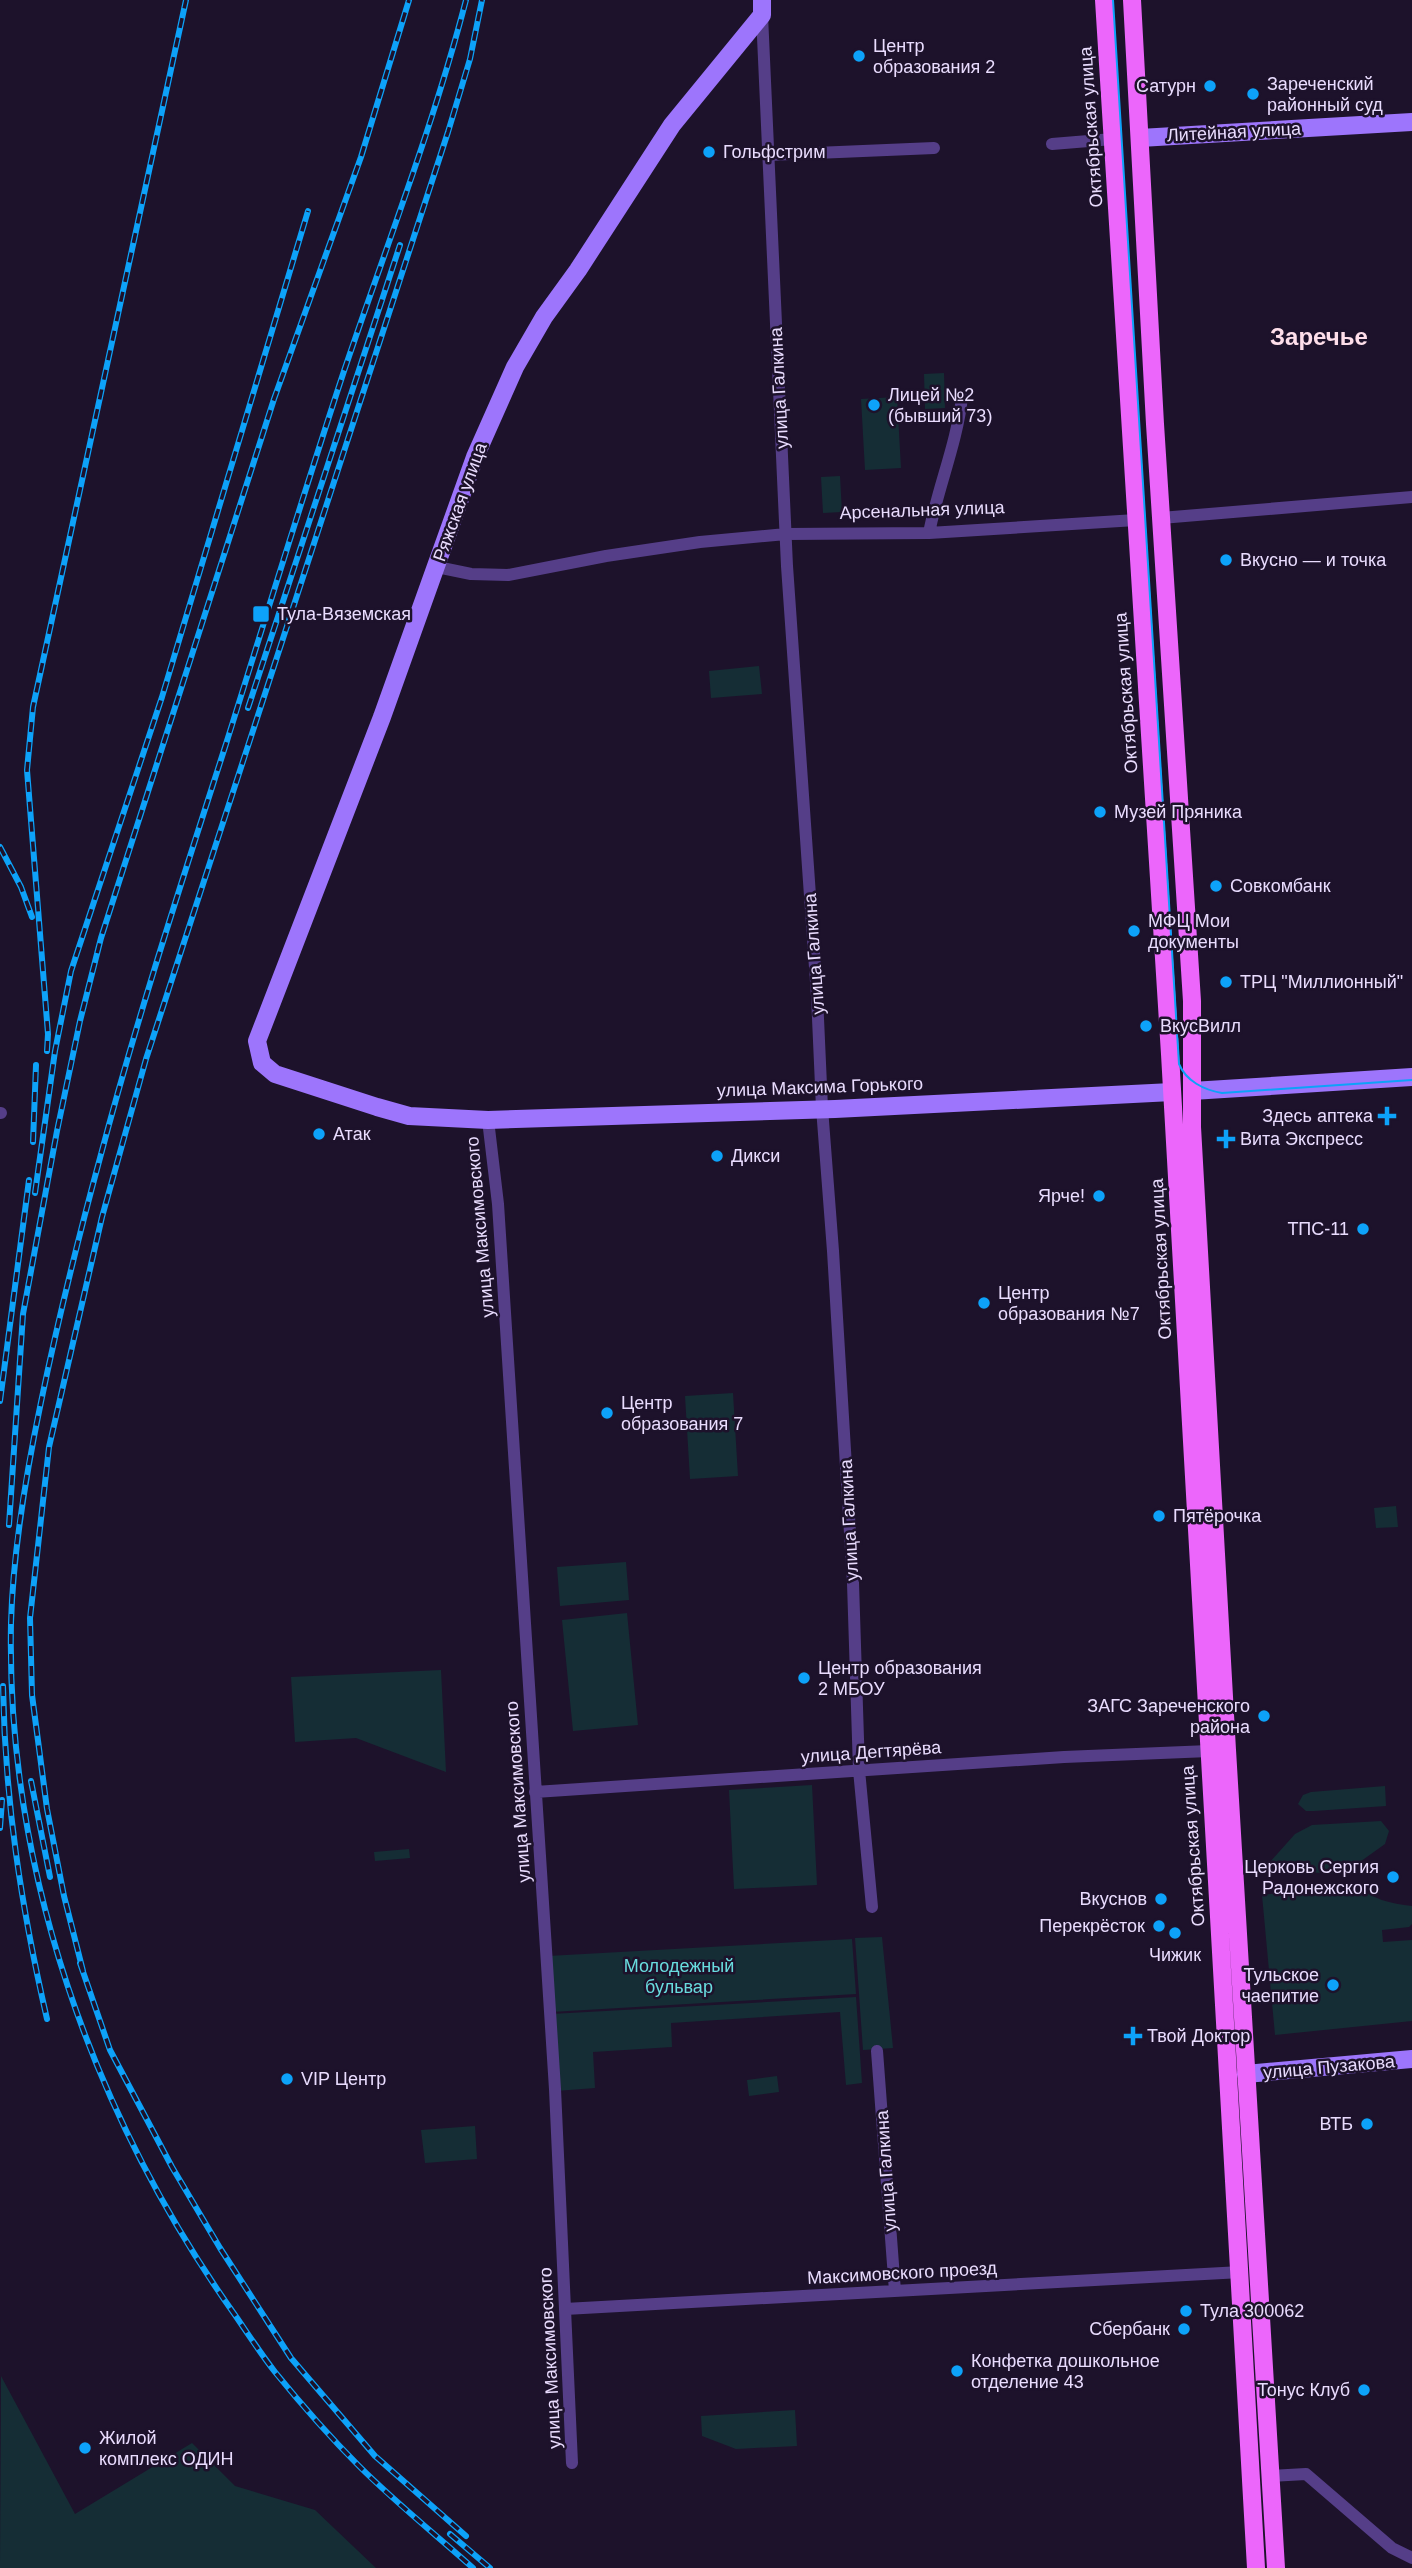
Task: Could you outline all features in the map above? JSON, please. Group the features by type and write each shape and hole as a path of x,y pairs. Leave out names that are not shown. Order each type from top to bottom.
{"main road":[{"name":"Октябрьская улица","path":"1104,0 1172,1092 1209,1751 1235,2044"},
{"name":"Октябрьская улица","path":"1132,0 1192,1001 1192,1091 1235,2044 1276,2568"},
{"path":"1113,139 1140,138"},
{"name":"Арсенальная улица","path":"1136,520 1161,518"},
{"name":"улица Максима Горького","path":"1172,1092 1192,1091"},
{"name":"Октябрьская улица","path":"1237,2075 1241,2272 1256,2568"}],"street":[{"name":"улица Галкина","path":"762,8 786,534 852,1569 859,1770 872,1907"},
{"name":"Ряжская улица","path":"257,1041 382,717 475,457 514,367 544,317 672,125 762,8"},
{"name":"Литейная улица","path":"1140,138 1412,122"},
{"path":"1052,144 1113,139"},
{"path":"768,155 934,148"},
{"path":"929,533 936,498 960,421 962,397"},
{"name":"Арсенальная улица","path":"1161,518 1412,497"},
{"name":"Арсенальная улица","path":"437,567 471,574 508,575 686,544 786,534 929,533 1136,520"},
{"name":"улица Максима Горького","path":"257,1041 262,1063 275,1074 409,1115 488,1120 1172,1092"},
{"name":"улица Максима Горького","path":"1192,1091 1412,1077"},
{"name":"улица Максимовского","path":"488,1120 498,1204 555,2089 572,2463"},
{"name":"улица Дегтярёва","path":"535,1792 1065,1757 1209,1751"},
{"name":"улица Галкина","path":"877,2051 895,2291"},
{"name":"улица Пузакова","path":"1237,2075 1412,2059"},
{"name":"Максимовского проезд","path":"565,2309 1241,2272"},
{"path":"1270,2476 1306,2474 1392,2548 1412,2558"}],"green space":[{"path":"944,373 945,408 925,409 924,374"},
{"path":"897,397 901,468 865,470 861,399"},
{"path":"840,476 842,512 823,513 821,477"},
{"path":"759,666 762,694 711,698 709,671"},
{"path":"733,1393 738,1476 690,1479 685,1396"},
{"path":"1396,1506 1398,1527 1376,1528 1374,1508"},
{"path":"626,1562 629,1600 560,1606 557,1567"},
{"path":"627,1613 638,1725 573,1731 562,1620"},
{"path":"441,1670 446,1772 356,1738 295,1742 291,1677"},
{"path":"812,1785 817,1885 734,1889 729,1790"},
{"path":"1385,1786 1386,1806 1306,1811 1298,1804 1303,1795 1311,1792"},
{"path":"1381,1821 1389,1831 1385,1844 1343,1874 1283,1871 1269,1863 1295,1834 1312,1825"},
{"path":"409,1849 410,1858 375,1861 374,1852"},
{"path":"1356,1884 1382,1900 1412,1906 1412,1924 1409,1927 1382,1930 1383,1942 1412,1940 1412,2021 1275,2035 1262,1895"},
{"path":"882,1937 893,2048 863,2050 855,1938"},
{"name":"Молодежный бульвар","path":"852,1939 856,1994 551,2012 548,1956"},
{"path":"856,1997 862,2083 846,2085 840,2012 671,2023 672,2047 593,2052 595,2088 556,2091 551,2014"},
{"path":"777,2076 779,2092 749,2096 747,2080"},
{"path":"475,2126 477,2159 425,2163 421,2130"},
{"path":"1,2376 75,2514 192,2443 235,2486 315,2510 376,2568 0,2568"},
{"path":"795,2410 797,2446 736,2449 702,2436 701,2416"}],"tram line":[{"path":"1113,0 1179,1064 1196,1084 1222,1093 1412,1080"}],"railway":[{"path":"47,1051 48,1034 27,770 33,707 186,0"},
{"path":"9,1525 23,1314 57,1131 101,938 274,399 361,157 409,0"},
{"path":"466,0 424,141 314,464 160,950 114,1106 54,1341 35,1429 17,1540 11,1623 13,1715 24,1807 42,1898 68,1987 100,2073 139,2157 184,2238 275,2372 359,2466 473,2568"},
{"path":"83,1971 64,1896 47,1809 32,1695 30,1618 49,1447 102,1217 146,1059 448,132 470,59 482,0"},
{"path":"35,1193 55,1051 71,971 162,697 308,211"},
{"path":"248,708 400,245"},
{"path":"0,847 21,887 32,917"},
{"path":"33,1142 36,1065"},
{"path":"0,1401 29,1180"},
{"path":"3,1686 7,1771 16,1854 29,1936 47,2019"},
{"path":"31,1781 50,1877"},
{"path":"0,1828 2,1800"},
{"path":"80,1963 110,2050 172,2167 291,2358 375,2456 466,2536"},
{"path":"450,2534 490,2568"}],"place":[{"name":"Центр образования 2","path":"859,56"},
{"name":"Сатурн","path":"1210,86"},
{"name":"Зареченский районный суд","path":"1253,94"},
{"name":"Гольфстрим","path":"709,152"},
{"name":"Лицей №2 (бывший 73)","path":"874,405"},
{"name":"Вкусно — и точка","path":"1226,560"},
{"name":"Тула-Вяземская","path":"261,614"},
{"name":"Музей Пряника","path":"1100,812"},
{"name":"Совкомбанк","path":"1216,886"},
{"name":"МФЦ Мои документы","path":"1134,931"},
{"name":"ТРЦ \"Миллионный\"","path":"1226,982"},
{"name":"ВкусВилл","path":"1146,1026"},
{"name":"Здесь аптека","path":"1387,1116"},
{"name":"Атак","path":"319,1134"},
{"name":"Вита Экспресс","path":"1226,1139"},
{"name":"Дикси","path":"717,1156"},
{"name":"Ярче!","path":"1099,1196"},
{"name":"ТПС-11","path":"1363,1229"},
{"name":"Центр образования №7","path":"984,1303"},
{"name":"Центр образования 7","path":"607,1413"},
{"name":"Пятёрочка","path":"1159,1516"},
{"name":"Центр образования 2 МБОУ","path":"804,1678"},
{"name":"ЗАГС Зареченского района","path":"1264,1716"},
{"name":"Церковь Сергия Радонежского","path":"1393,1877"},
{"name":"Вкуснов","path":"1161,1899"},
{"name":"Перекрёсток","path":"1159,1926"},
{"name":"Чижик","path":"1175,1933"},
{"name":"Тульское чаепитие","path":"1333,1985"},
{"name":"Твой Доктор","path":"1133,2036"},
{"name":"VIP Центр","path":"287,2079"},
{"name":"ВТБ","path":"1367,2124"},
{"name":"Тула 300062","path":"1186,2311"},
{"name":"Сбербанк","path":"1184,2329"},
{"name":"Конфетка дошкольное отделение 43","path":"957,2371"},
{"name":"Тонус Клуб","path":"1364,2390"},
{"name":"Жилой комплекс ОДИН","path":"85,2448"}],"district":[{"name":"Заречье","path":"1319,337"}]}
